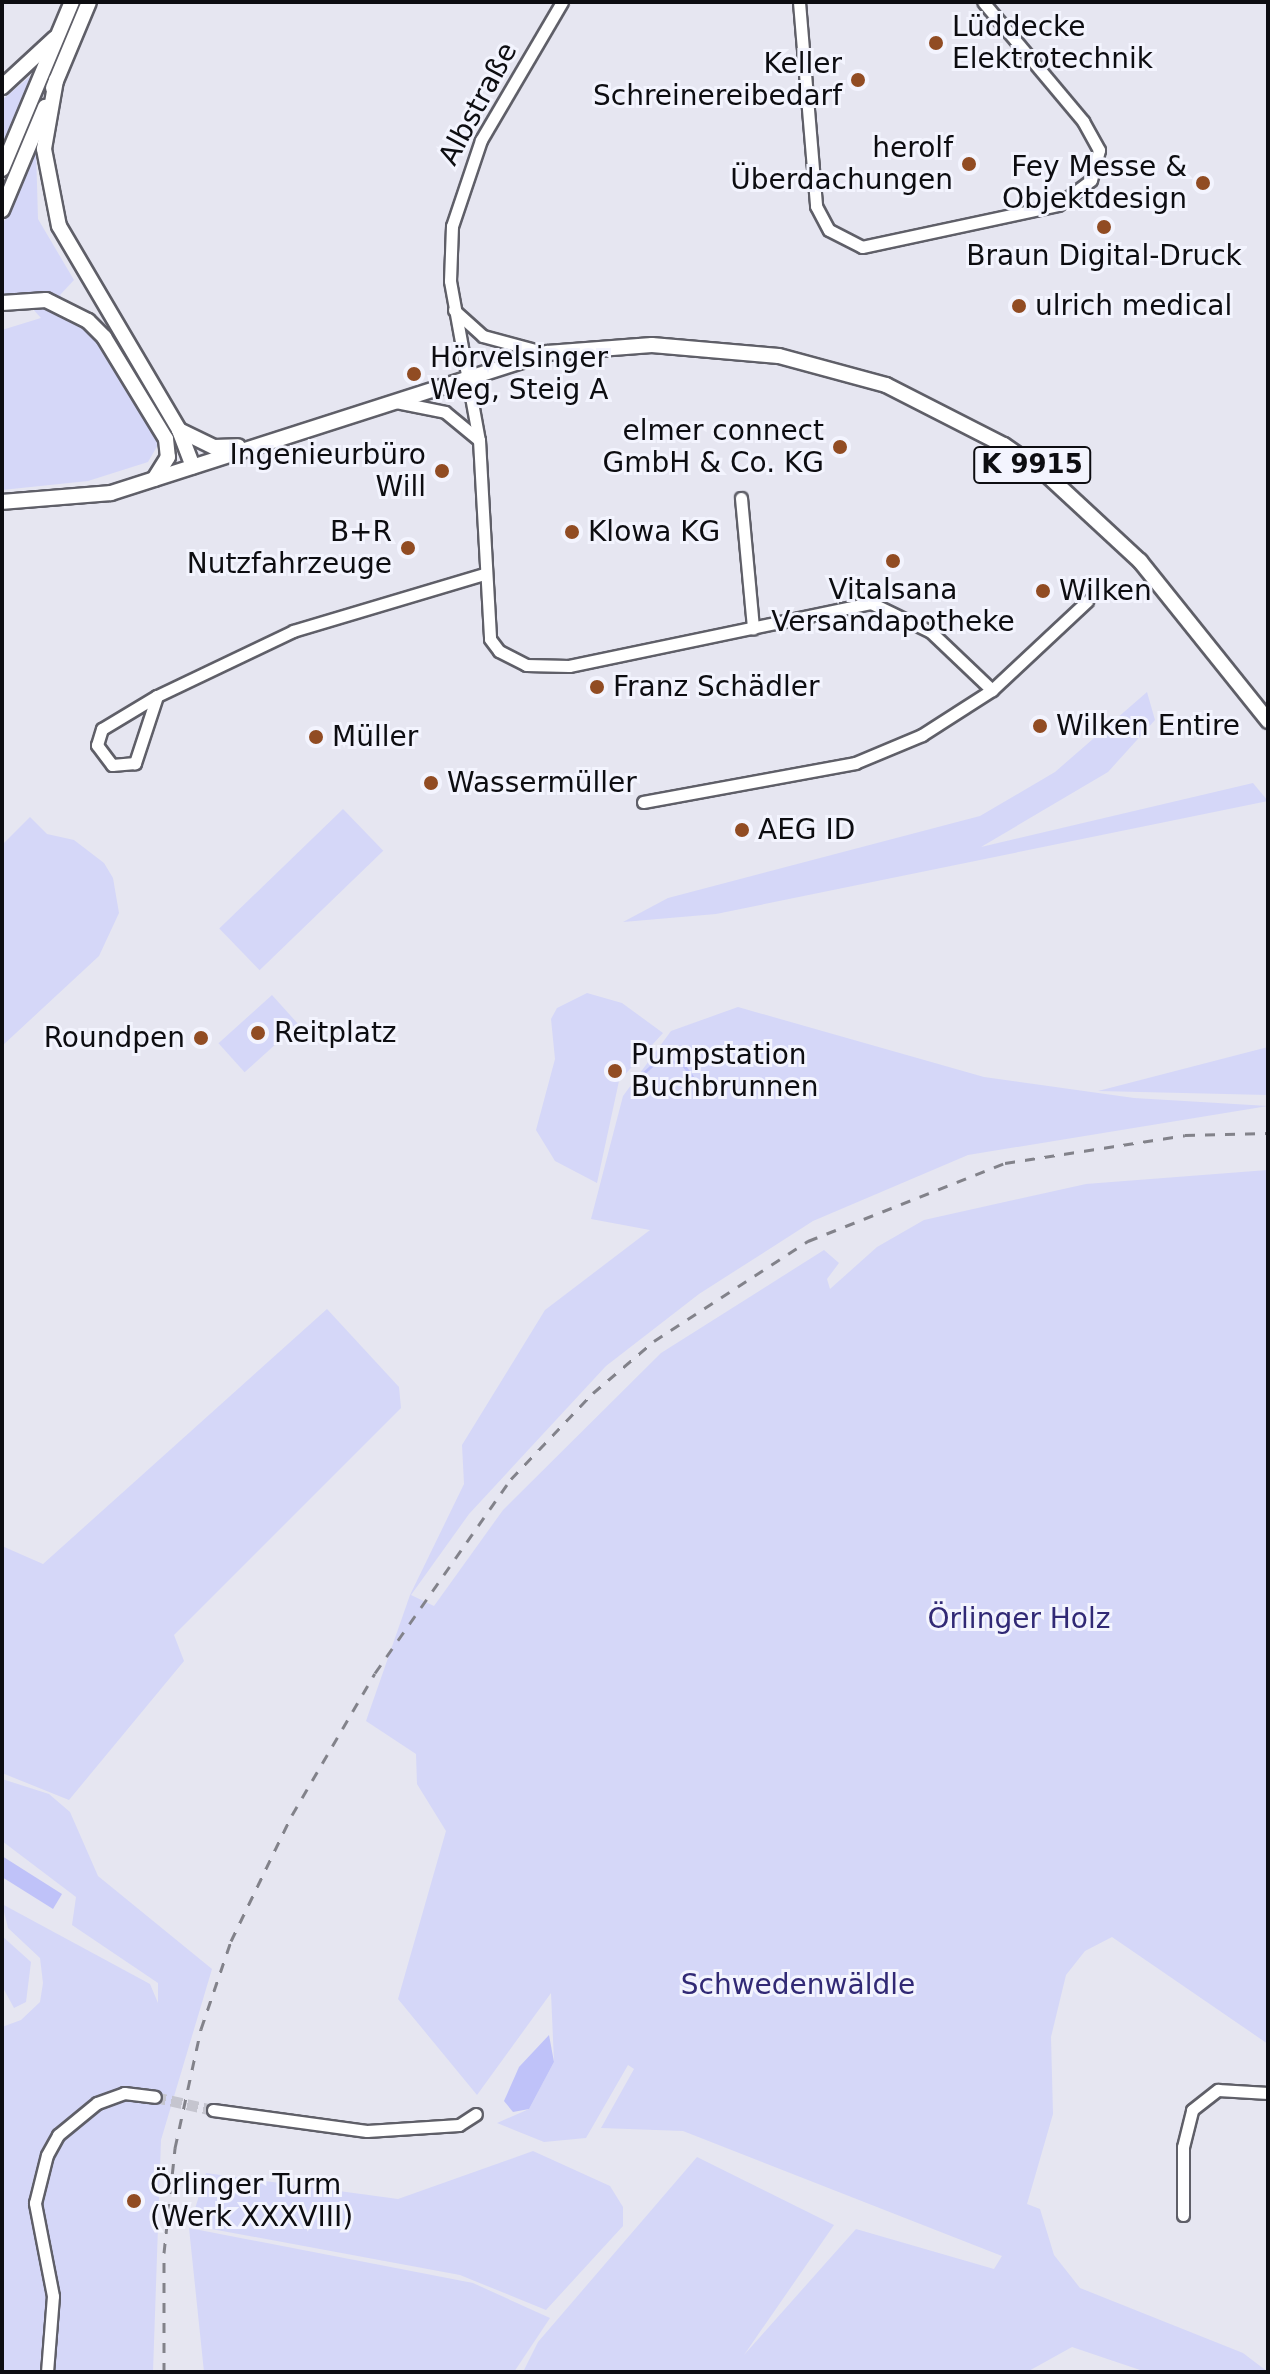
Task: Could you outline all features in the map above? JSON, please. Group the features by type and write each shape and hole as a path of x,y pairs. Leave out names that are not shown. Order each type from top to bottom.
{"main road":[{"path":"2,169 72,2"},
{"path":"2,210 89,2"},
{"path":"2,87 58,35"},
{"path":"56,80 44,149 59,226 179,430 193,466"},
{"path":"2,303 46,300 88,321 104,337 166,439 168,457 154,479"},
{"name":"K 9915","path":"2,502 111,493 467,375 547,353 652,345 779,356 886,385 1004,445 1092,511 1183,610 1268,721"},
{"path":"179,430 214,447 254,445"},
{"path":"2,509 19,503"}],"street":[{"name":"Albstraße","path":"562,2 465,176 452,226 454,310 479,440 484,574 490,639 499,651 526,665 569,666 871,603 931,632 992,690"},
{"path":"799,2 816,206 829,230 862,247 1058,205 1091,180 1099,150 1083,121 983,2"},
{"path":"454,310 483,336 547,353"},
{"path":"387,401 445,412 479,440"},
{"path":"741,498 753,628"},
{"path":"157,696 135,763 112,765 97,745 102,729 157,696 293,631 484,574"},
{"path":"643,802 855,763 922,735 992,690 1087,601"},
{"path":"1183,2215 1183,2147 1192,2110 1218,2090 1268,2093"},
{"path":"47,2372 53,2296 35,2203 47,2155 58,2135 97,2103 124,2093 155,2097"},
{"path":"213,2110 367,2131 459,2125 476,2114"}],"green space":[{"path":"35,72 2,146 2,100"},
{"path":"36,149 38,219 74,280 60,295 98,340 159,443 148,462 88,481 2,490 2,330 41,318 32,308 2,309 2,226"},
{"path":"1147,692 1155,720 1108,772 981,847 1253,783 1268,801 716,914 623,922 668,898 980,816 1055,772"},
{"path":"343,809 383,851 260,970 219,928"},
{"path":"30,817 47,834 74,840 104,863 113,878 119,913 99,956 2,1046 2,845"},
{"path":"587,993 622,1003 663,1033 619,1081 597,1183 555,1161 536,1130 555,1059 551,1019 557,1008"},
{"name":"Reitplatz","path":"272,995 298,1024 245,1072 218,1043"},
{"path":"738,1007 984,1077 1134,1098 1268,1106 968,1155 813,1221 699,1294 606,1366 469,1514 411,1595 434,1606 503,1510 661,1353 824,1250 839,1263 827,1279 830,1289 877,1247 924,1220 1086,1184 1268,1170 1268,2044 1112,1937 1085,1951 1066,1975 1051,2037 1053,2114 1027,2204 1040,2209 1054,2255 1080,2288 1243,2353 1268,2372 1146,2372 1072,2347 1027,2372 523,2372 538,2342 697,2157 834,2225 744,2355 856,2229 994,2269 1002,2256 683,2131 601,2128 634,2069 628,2065 586,2138 544,2142 497,2123 529,2109 554,2062 551,1993 477,2095 398,1999 446,1831 417,1784 416,1754 366,1721 410,1595 464,1484 462,1445 545,1310 650,1230 591,1219 623,1096 671,1031"},
{"path":"1268,1047 1268,1095 1098,1091"},
{"path":"327,1309 399,1387 401,1408 174,1635 184,1661 69,1800 2,1773 2,1546 43,1564"},
{"path":"2,1779 49,1794 70,1812 98,1876 212,1969 161,2140 153,2372 2,2372 2,2027 21,2020 40,2002 43,1983 40,1958 8,1928 2,1904 150,1984 158,2003 158,1983 72,1925 76,1897 2,1841"},
{"path":"2,1936 31,1962 26,2002 14,2008 2,1986"},
{"path":"533,2151 610,2186 623,2207 623,2226 546,2310 460,2275 190,2225 206,2173 398,2199"},
{"path":"189,2228 473,2283 550,2318 514,2372 204,2372"}],"water":[{"path":"2,1856 62,1894 53,1909 2,1877"},
{"path":"549,2035 554,2062 529,2109 513,2112 504,2101 519,2067"}],"waterway":[{"path":"640,1076 661,1057 684,1066 705,1094"}],"tunnel":[{"path":"155,2097 213,2110"}],"railway":[{"path":"164,2372 164,2253 175,2148 201,2029 231,1941 292,1815 375,1673 511,1479 593,1393 654,1341 808,1241 1005,1163 1185,1135 1268,1133"}],"place":[{"name":"Lüddecke Elektrotechnik","path":"936,43"},
{"name":"Keller Schreinereibedarf","path":"858,80"},
{"name":"herolf Überdachungen","path":"969,164"},
{"name":"Fey Messe & Objektdesign","path":"1203,183"},
{"name":"Braun Digital-Druck","path":"1104,227"},
{"name":"ulrich medical","path":"1019,306"},
{"name":"Hörvelsinger Weg, Steig A","path":"414,374"},
{"name":"elmer connect GmbH & Co. KG","path":"840,447"},
{"name":"Ingenieurbüro Will","path":"442,471"},
{"name":"Klowa KG","path":"572,532"},
{"name":"B+R Nutzfahrzeuge","path":"408,548"},
{"name":"Vitalsana Versandapotheke","path":"893,561"},
{"name":"Wilken","path":"1043,591"},
{"name":"Franz Schädler","path":"597,687"},
{"name":"Wilken Entire","path":"1040,726"},
{"name":"Müller","path":"316,737"},
{"name":"Wassermüller","path":"431,783"},
{"name":"AEG ID","path":"742,830"},
{"name":"Reitplatz","path":"258,1033"},
{"name":"Roundpen","path":"201,1038"},
{"name":"Pumpstation Buchbrunnen","path":"615,1071"},
{"name":"Örlinger Turm (Werk XXXVIII)","path":"134,2201"}],"park label":[{"name":"Örlinger Holz","path":"1019,1619"},
{"name":"Schwedenwäldle","path":"798,1985"}]}
